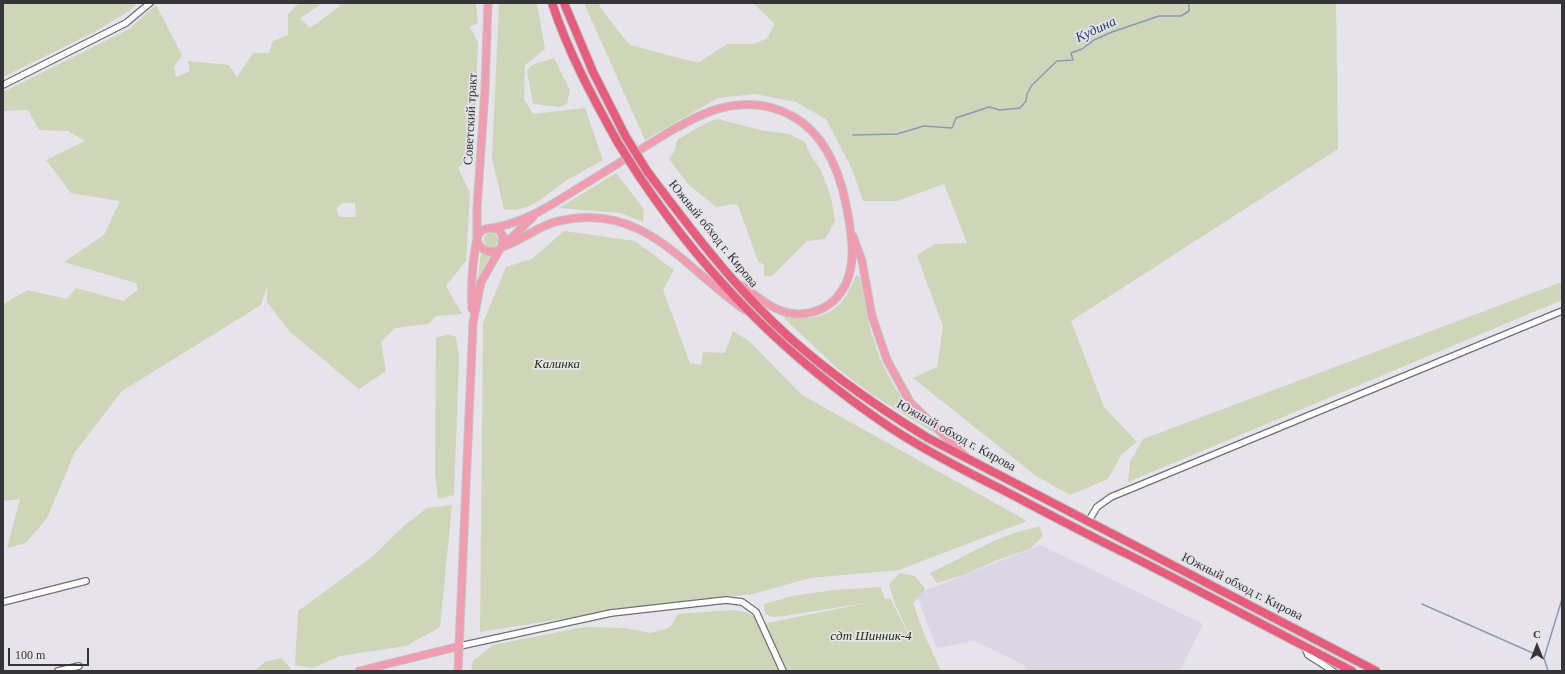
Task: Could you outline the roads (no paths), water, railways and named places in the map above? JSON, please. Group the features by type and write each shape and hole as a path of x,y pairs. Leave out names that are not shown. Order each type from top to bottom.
{"highway":[{"name":"Южный обход г. Кирова","path":"552,3 577,64 618,143 639,176 682,236 712,273 749,313 777,340 840,392 892,428 925,448 967,472 1352,671"},
{"name":"Южный обход г. Кирова","path":"564,3 593,72 626,137 647,171 693,233 750,299 776,325 839,378 895,418 928,438 1376,671"}],"main road":[{"name":"Советский тракт","path":"473,323 471,292 473,258 477,238 488,3"},
{"path":"539,212 502,247 494,252 484,250 478,244 477,238 482,231 516,222 539,212 689,121 704,114 728,106 757,105 778,109 797,119 807,126 821,141 832,159 837,172 842,186 850,226 862,261 872,316 887,360 910,402 968,459"},
{"path":"502,247 514,243 537,228 559,221 592,217 615,221 632,226 657,238 731,300 749,313"},
{"path":"736,282 766,303 783,312 807,314 820,310 833,302 839,296 848,281 851,262 850,226"},
{"path":"458,671 473,323 481,282 502,247 503,239 501,233 496,228 492,228"},
{"path":"358,671 460,646"}],"street":[{"path":"3,85 126,23 150,3"},
{"path":"1088,522 1097,507 1111,497 1562,311"},
{"path":"3,602 86,581"},
{"path":"460,646 611,612 726,600 742,602 756,612 784,671"},
{"path":"1304,646 1308,655 1333,671"},
{"path":"58,671 79,666"}],"waterway":[{"name":"Кудина","path":"853,135 897,134 924,126 952,128 956,118 989,107 1000,110 1020,108 1026,101 1027,94 1032,85 1057,61 1073,60 1071,53 1082,49 1094,40 1112,32 1159,16 1181,16 1189,11 1189,3"},
{"path":"1544,658 1562,599"},
{"path":"1422,604 1544,658 1548,671"}],"park label":[{"name":"Калинка","path":"557,365"},
{"name":"сдт Шинник-4","path":"871,637"}]}
